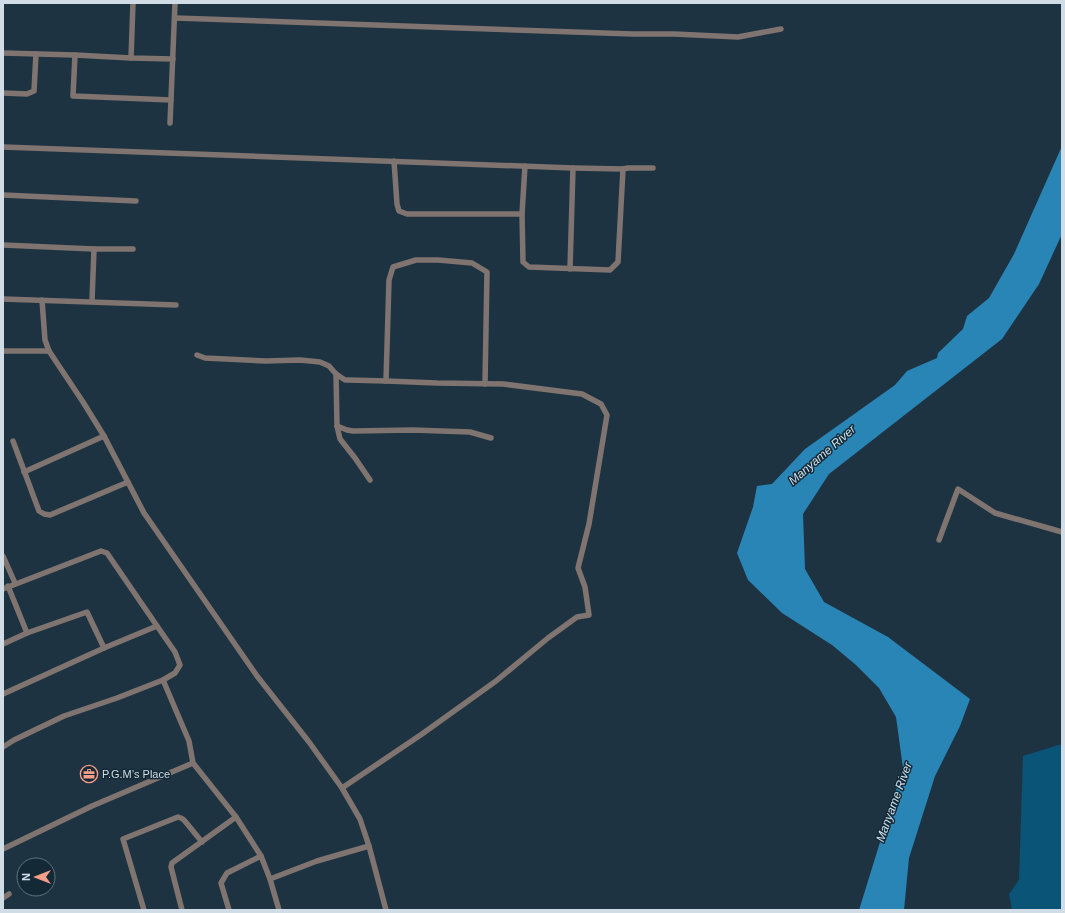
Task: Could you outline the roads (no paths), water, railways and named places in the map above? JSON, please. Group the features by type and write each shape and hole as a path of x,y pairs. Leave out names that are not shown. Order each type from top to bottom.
{"street":[{"path":"131,58 133,3"},
{"path":"170,123 175,3"},
{"path":"175,18 738,37 781,29"},
{"path":"3,53 75,54 173,59"},
{"path":"3,93 27,94 34,91 36,54"},
{"path":"75,54 73,96 171,100"},
{"path":"3,147 573,168 653,168"},
{"path":"394,161 397,204 399,211 407,214 522,214"},
{"path":"525,166 522,214 523,262 529,267 570,269 610,270 618,262 623,169"},
{"path":"570,269 573,168"},
{"path":"3,195 136,201"},
{"path":"3,245 133,249"},
{"path":"92,301 94,249"},
{"path":"386,381 390,280 393,267 416,260 438,260 472,263 487,272 485,384"},
{"path":"3,299 176,305"},
{"path":"42,300 45,340 49,351 84,402 104,436 144,513 257,676 309,742 342,788 360,819 369,846 386,910"},
{"path":"3,351 49,351"},
{"path":"197,355 205,358 266,361 300,360 320,362 329,366 336,374 345,380 503,384 582,394 601,404 607,416 588,524 578,568 585,587 589,615 577,617 531,652 501,678 342,788"},
{"path":"336,374 337,426 340,439 370,480"},
{"path":"337,426 353,431 413,430 470,432 491,438"},
{"path":"24,472 104,436"},
{"path":"13,441 39,511 44,514 50,515 128,482"},
{"path":"940,540 958,489 995,513 1062,532"},
{"path":"3,747 14,740 64,716 163,680 175,673 180,665 175,652 107,553 104,551 6,588 27,633"},
{"path":"3,556 15,584"},
{"path":"3,644 27,633 87,612 104,648"},
{"path":"3,694 104,648 157,626"},
{"path":"163,680 189,741 193,764 236,817 261,856 270,879 279,910"},
{"path":"3,849 92,806 193,764"},
{"path":"144,910 123,839 178,817 184,820 202,842"},
{"path":"182,910 170,867 172,863 236,817"},
{"path":"270,879 317,861 369,846"},
{"path":"229,910 221,883 227,873 261,856"},
{"path":"3,898 10,894"}],"water":[{"name":"Manyame River","path":"1062,146 1062,234 1039,284 1002,339 829,474 803,514 805,569 824,602 888,637 970,699 960,726 935,776 909,858 904,910 859,910 903,768 896,717 879,688 856,665 832,645 782,613 748,580 737,553 753,507 757,486 772,484 805,449 895,385 907,371 937,358 938,353 963,329 967,316 989,298 1014,254"}],"place":[{"name":"P.G.M’s Place","path":"89,774"}]}
